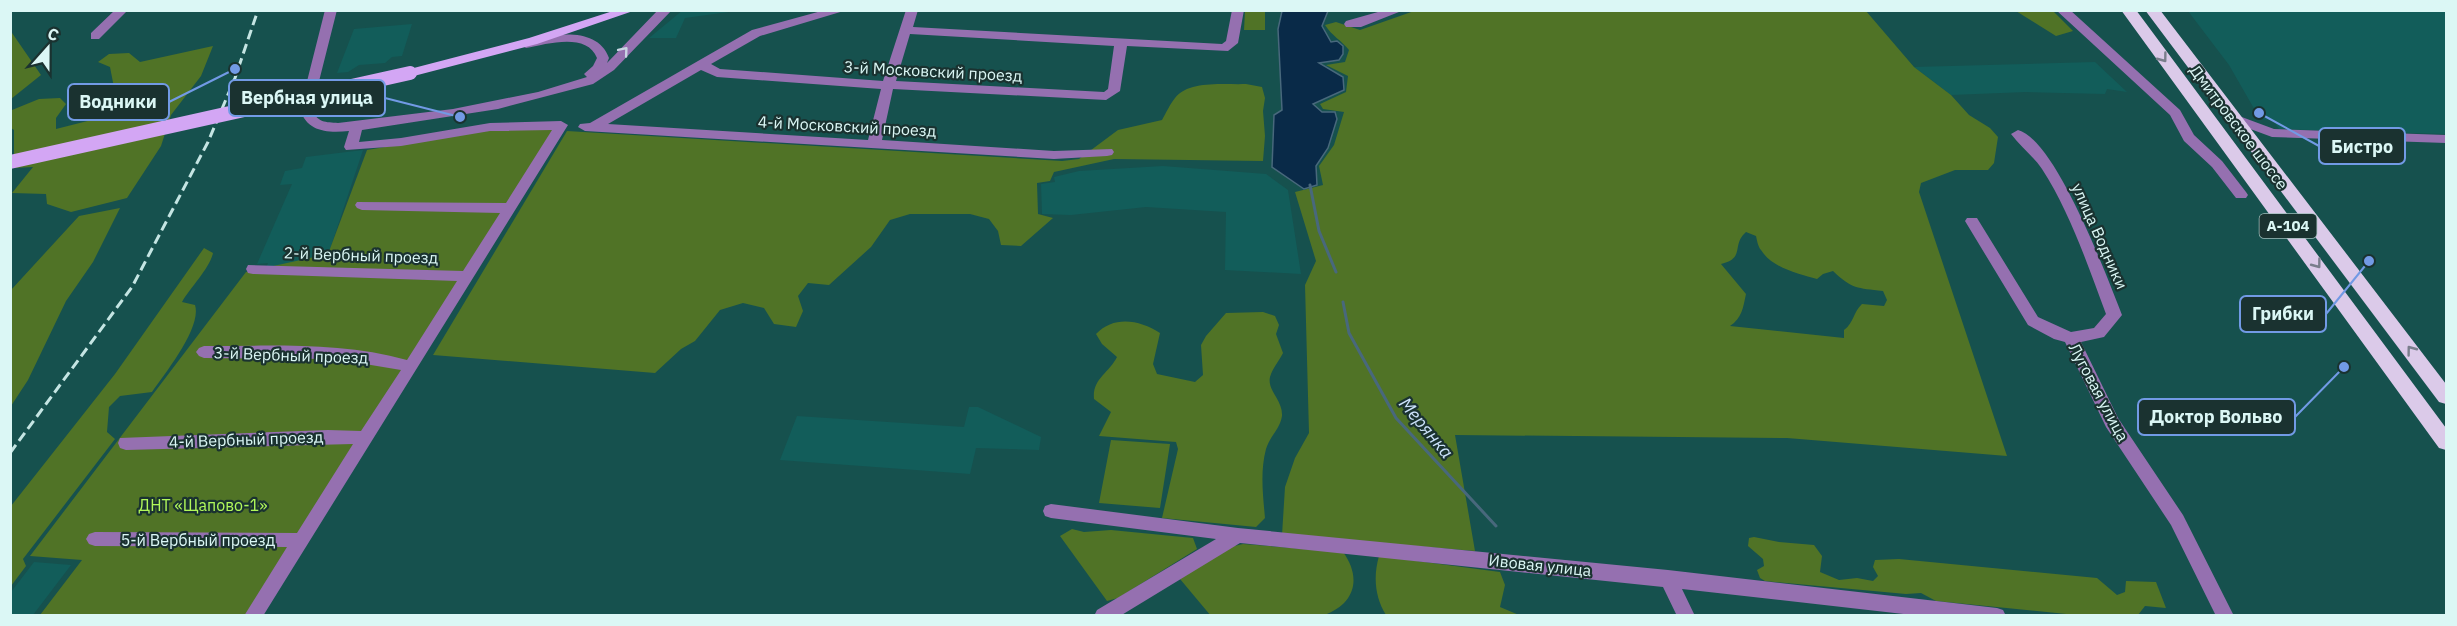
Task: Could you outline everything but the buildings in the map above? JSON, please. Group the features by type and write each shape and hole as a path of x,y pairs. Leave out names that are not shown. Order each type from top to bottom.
{"highway":[{"name":"Дмитровское шоссе","path":"2128,10 2446,442"},
{"name":"Дмитровское шоссе","path":"2152,10 2231,117 2446,397"}],"main road":[{"path":"10,154 180,114 410,69 608,10"},
{"path":"10,162 523,44 630,10"}],"street":[{"path":"95,36 122,10"},
{"path":"331,10 306,110 313,122 321,126 356,128 558,91 589,81 604,72 637,36 666,10"},
{"path":"702,65 756,33 841,10"},
{"path":"874,144 888,86 912,10"},
{"path":"907,30 1224,48 1233,43 1238,10"},
{"path":"1350,24 1357,24 1398,10"},
{"path":"2062,10 2175,112 2188,138 2217,164 2241,195"},
{"path":"523,44 576,39 590,41 600,48 603,57 598,68 578,82 558,91"},
{"name":"3-й Московский проезд","path":"702,65 717,73 888,86 1106,96 1114,91 1121,42"},
{"name":"4-й Московский проезд","path":"702,65 589,127 1054,155 1107,152"},
{"path":"2231,117 2272,134 2446,139"},
{"path":"253,615 561,125 490,126 401,142 351,147 356,128"},
{"name":"улица Водники","path":"2018,134 2035,149 2050,171 2086,243 2114,315 2099,333 2071,338"},
{"path":"2263,158 2262,141 2272,134"},
{"path":"362,205 510,208"},
{"name":"Луговая улица","path":"1972,221 2033,321 2059,335 2071,338 2112,422 2177,520 2225,615"},
{"name":"2-й Вербный проезд","path":"253,269 467,276"},
{"name":"3-й Вербный проезд","path":"204,352 358,354 391,360 411,367"},
{"name":"4-й Вербный проезд","path":"126,443 366,438"},
{"name":"Ивовая улица","path":"1051,511 1238,535 1668,578 1997,615"},
{"path":"1103,615 1238,535"},
{"name":"5-й Вербный проезд","path":"95,539 301,540"},
{"path":"1668,578 1686,615"}],"shaded area":[{"path":"683,10 736,11 685,18 676,38 649,38"},
{"path":"1282,11 1328,11 1322,26 1331,42 1337,41 1343,46 1343,54 1339,60 1319,63 1343,77 1344,90 1313,104 1322,112 1335,112 1337,119 1328,148 1316,166 1317,185 1304,189 1272,167 1274,115 1282,110 1278,29"},
{"path":"2188,11 2446,11 2446,134 2279,129 2273,120 2260,119 2229,65"},
{"path":"412,24 402,56 392,57 385,63 359,65 348,72 337,73 354,29"},
{"path":"2095,62 2127,92 2107,89 2105,94 2026,92 1951,95 1914,67"},
{"path":"363,150 328,255 317,256 315,263 266,268 268,263 257,264 292,184 280,185 285,171 302,168 306,157"},
{"path":"1163,166 1266,174 1288,190 1301,274 1225,270 1226,212 1146,207 1071,215 1042,214 1041,184 1055,182 1054,177 1079,171"},
{"path":"969,407 978,407 1041,437 1039,450 976,448 970,474 780,460 797,416 964,427"},
{"path":"34,562 71,565 33,615 11,615 11,592"}],"green space":[{"path":"1417,10 1866,11 1914,67 1951,95 1969,115 1990,128 1998,137 1994,163 1988,170 1955,170 1921,183 1919,192 2007,456 1787,438 1455,435 1475,551 1282,535 1285,487 1295,458 1309,433 1305,285 1316,261 1295,192 1323,185 1319,166 1334,145 1344,112 1323,109 1320,104 1346,92 1348,76 1326,65 1345,62 1349,50 1325,25 1336,22 1360,30","holes":["1746,232 1756,236 1760,249 1779,266 1817,279 1833,271 1855,287 1883,291 1887,300 1884,306 1862,304 1844,330 1844,338 1730,326 1740,316 1746,294 1721,264 1736,255 1739,242"]},
{"path":"1245,11 1265,11 1265,30 1244,30"},
{"path":"2016,11 2053,11 2073,31 2056,36"},
{"path":"10,30 41,75 11,99 10,99"},
{"path":"213,46 201,76 171,115 161,146 127,198 71,212 47,204 46,194 12,193 33,167 14,168 12,110 39,99 60,98 66,104 56,118 56,129 119,113 110,67 98,62 109,54 129,53 140,62"},
{"path":"1246,84 1262,87 1265,98 1263,161 1114,159 1054,172 1050,181 1037,183 1038,214 1053,218 1021,246 1001,245 998,231 989,219 970,214 910,214 890,220 871,247 829,285 808,283 798,296 803,311 796,327 774,324 764,308 743,303 720,310 695,341 681,349 655,373 433,355 567,131 1062,161 1079,159 1118,130 1162,120 1175,98 1189,88"},
{"name":"ДНТ «Щапово-1»","path":"561,128 262,615 40,615 82,560 30,556 246,272 328,254 367,150 487,130"},
{"path":"120,208 93,262 66,301 28,380 11,406 11,290 79,216"},
{"path":"204,248 213,253 211,259 182,302 195,305 196,314 188,337 152,392 120,396 109,407 107,432 115,439 23,559 26,566 11,586 11,506 115,374"},
{"path":"1263,312 1275,316 1279,325 1276,334 1283,353 1270,377 1271,387 1282,410 1282,416 1268,444 1264,458 1262,484 1265,518 1256,527 1162,518 1178,449 1176,442 1099,436 1111,412 1094,399 1094,392 1098,381 1117,357 1102,344 1096,334 1103,328 1119,322 1144,325 1160,333 1153,364 1157,374 1195,382 1203,375 1201,345 1226,313"},
{"path":"1111,440 1170,444 1160,508 1099,503"},
{"path":"1072,529 1084,532 1111,530 1193,538 1197,549 1118,598 1107,601 1060,536"},
{"path":"1749,538 1814,545 1822,556 1820,572 1839,580 1857,578 1873,581 1878,576 1873,567 1875,560 1899,559 2097,578 2117,595 2125,592 2126,581 2156,582 2166,608 2145,606 2138,615 2076,615 1936,601 1921,593 1906,594 1765,581 1760,578 1757,570 1764,566 1763,559 1748,546"},
{"path":"1243,544 1343,552 1349,562 1354,580 1349,597 1343,604 1321,616 1211,616 1180,579 1230,547"},
{"path":"1379,556 1500,572 1505,585 1500,607 1519,615 1386,615 1379,601 1376,587"}],"waterway":[{"name":"Мерянка","path":"1310,185 1319,231 1336,272"},
{"name":"Мерянка","path":"1343,302 1349,333 1396,418 1496,526"}],"railway":[{"path":"10,453 132,287 208,142 235,78 258,10"}],"place":[{"name":"Водники","path":"235,69"},
{"name":"Бистро","path":"2259,113"},
{"name":"Вербная улица","path":"460,117"},
{"name":"Грибки","path":"2369,261"},
{"name":"Доктор Вольво","path":"2344,367"}]}
